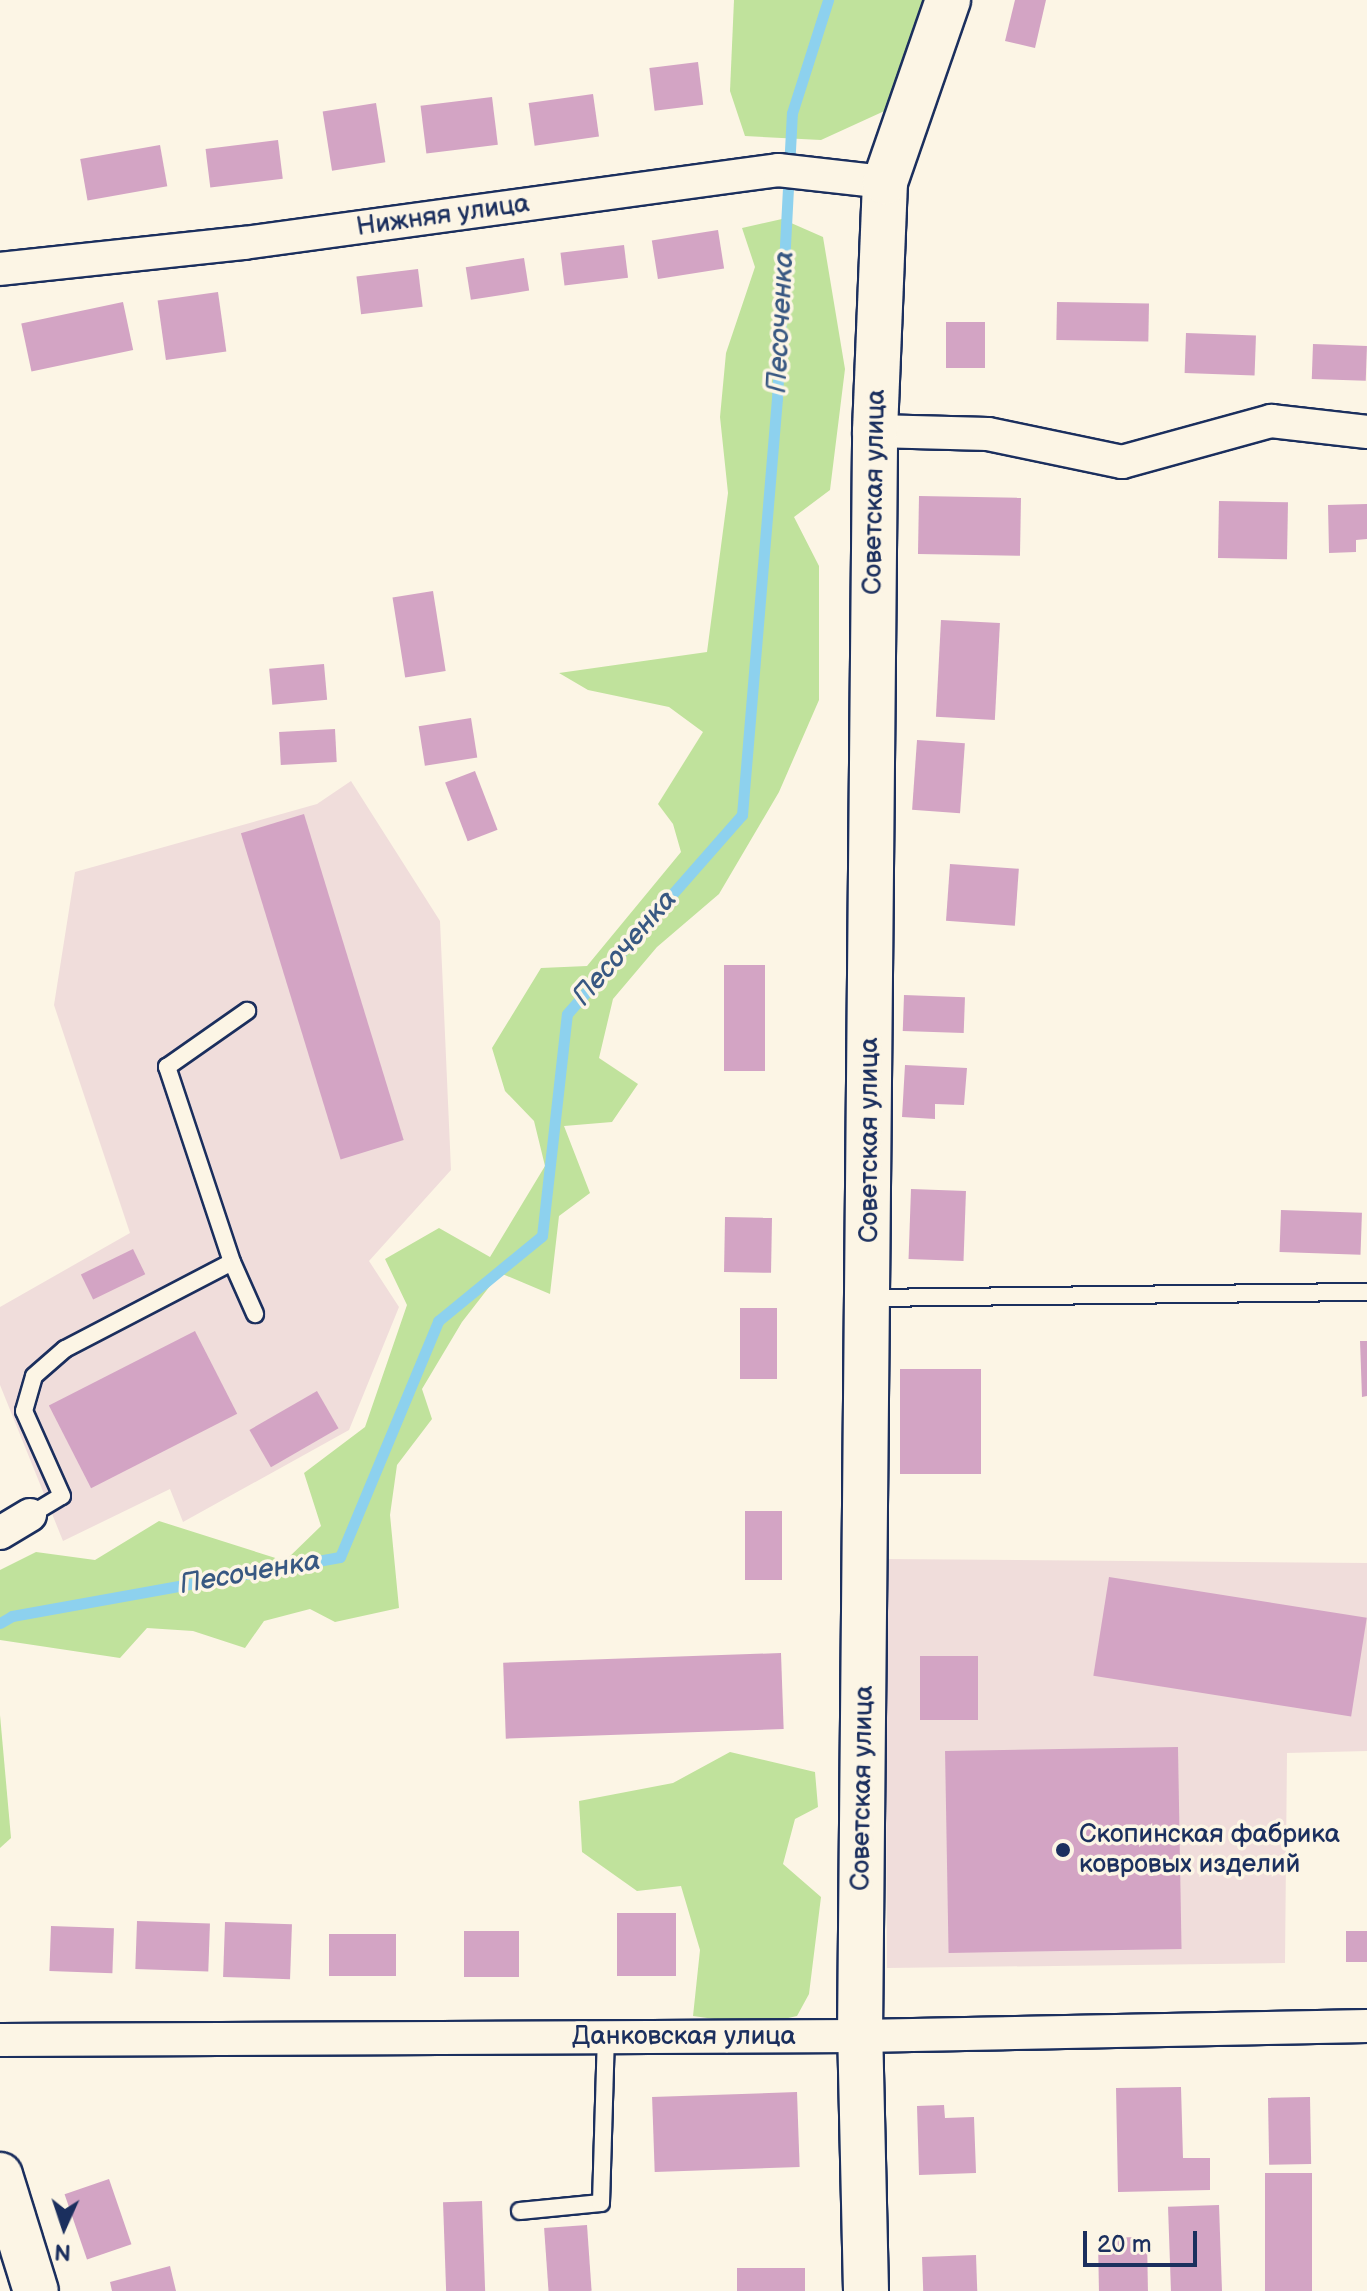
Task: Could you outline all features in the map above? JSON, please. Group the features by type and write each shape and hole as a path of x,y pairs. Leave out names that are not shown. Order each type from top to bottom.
{"street":[{"name":"Советская улица","path":"866,2291 860,2036 875,431 885,182 948,0"},
{"name":"Нижняя улица","path":"0,269 260,241 778,170 885,182"},
{"path":"875,431 988,434 1122,462 1271,421 1367,432"},
{"path":"0,1533 30,1515"},
{"name":"Данковская улица","path":"0,2040 860,2036 1367,2026"},
{"path":"0,2175 36,2291"}],"lane":[{"path":"247,1011 167,1067 232,1262 255,1314"},
{"path":"30,1515 62,1496 24,1411 34,1376 65,1349 232,1262"},
{"path":"868,1298 1367,1292"},
{"path":"520,2211 601,2203 606,2037"}],"shaded area":[{"path":"351,781 440,921 451,1170 369,1261 399,1307 349,1430 183,1522 170,1489 63,1541 0,1385 0,1307 130,1233 54,1005 75,872 317,804"},
{"path":"885,1559 1367,1563 1367,1751 1287,1753 1285,1963 887,1968"}],"green space":[{"path":"734,0 927,0 891,108 821,140 745,136 730,91"},
{"path":"782,219 823,237 845,369 830,490 794,517 819,566 819,700 779,792 719,894 657,947 613,999 599,1058 638,1084 612,1122 564,1126 590,1193 559,1216 550,1294 500,1273 462,1322 422,1389 432,1419 397,1465 390,1515 399,1608 335,1622 310,1609 264,1621 245,1648 193,1631 147,1628 120,1658 0,1640 0,1570 36,1552 95,1560 159,1521 285,1561 321,1526 304,1473 365,1427 407,1305 385,1259 439,1228 490,1257 545,1166 534,1121 505,1091 492,1048 541,968 587,966 681,852 673,824 658,804 703,732 669,707 588,690 559,673 707,652 728,493 720,417 726,353 755,267 742,228"},
{"path":"0,1715 11,1838 0,1848"},
{"path":"730,1752 815,1772 818,1807 795,1819 783,1864 821,1897 809,1994 797,2016 757,2025 693,2016 700,1950 681,1886 637,1891 582,1852 579,1801 673,1783"}],"building":[{"path":"1015,0 1046,0 1035,48 1005,41"},
{"path":"698,62 703,105 655,111 649,68"},
{"path":"593,94 599,137 535,146 529,103"},
{"path":"492,97 498,145 426,153 421,106"},
{"path":"376,103 385,162 332,171 323,111"},
{"path":"278,140 283,179 210,188 206,149"},
{"path":"160,145 167,186 88,200 80,159"},
{"path":"718,230 724,269 658,279 652,240"},
{"path":"624,245 628,278 564,286 560,253"},
{"path":"524,258 529,291 471,300 466,267"},
{"path":"418,269 423,307 361,314 356,277"},
{"path":"218,292 226,351 166,360 158,300"},
{"path":"123,302 133,350 31,372 21,324"},
{"path":"1057,302 1149,304 1148,342 1056,340"},
{"path":"946,322 985,322 985,368 946,368"},
{"path":"1186,333 1256,335 1255,375 1185,373"},
{"path":"1313,344 1367,346 1366,381 1312,379"},
{"path":"919,496 1021,498 1020,556 918,554"},
{"path":"1219,501 1288,502 1287,559 1218,558"},
{"path":"1367,504 1367,539 1356,540 1356,552 1329,553 1328,505"},
{"path":"433,591 446,671 405,677 393,597"},
{"path":"941,620 1000,623 995,720 936,717"},
{"path":"324,664 327,700 272,705 269,669"},
{"path":"471,718 477,758 425,766 419,726"},
{"path":"335,729 337,762 281,765 279,732"},
{"path":"917,740 965,743 960,813 912,810"},
{"path":"475,771 498,830 468,841 445,782"},
{"path":"304,814 404,1140 341,1159 241,833"},
{"path":"950,864 1019,869 1015,926 946,921"},
{"path":"724,965 765,965 765,1071 724,1071"},
{"path":"904,995 965,997 964,1033 903,1031"},
{"path":"905,1065 967,1068 964,1105 935,1104 935,1119 902,1117"},
{"path":"911,1189 966,1191 964,1261 909,1259"},
{"path":"1281,1210 1362,1213 1360,1255 1280,1252"},
{"path":"725,1217 772,1218 771,1273 724,1272"},
{"path":"133,1249 145,1274 93,1300 81,1274"},
{"path":"740,1308 777,1308 777,1379 740,1379"},
{"path":"195,1331 237,1414 91,1488 49,1405"},
{"path":"1360,1341 1367,1341 1367,1396 1362,1397"},
{"path":"900,1369 981,1369 981,1474 900,1474"},
{"path":"317,1391 338,1428 271,1467 249,1430"},
{"path":"745,1511 782,1511 782,1580 745,1580"},
{"path":"1109,1577 1367,1618 1351,1717 1093,1676"},
{"path":"781,1653 784,1729 506,1739 503,1663"},
{"path":"920,1656 978,1656 978,1720 920,1720"},
{"name":"Скопинская фабрика ковровых изделий","path":"1178,1747 1182,1949 949,1953 945,1751"},
{"path":"617,1913 676,1913 676,1976 617,1976"},
{"path":"137,1921 210,1924 208,1972 135,1969"},
{"path":"225,1922 292,1924 290,1979 223,1977"},
{"path":"51,1926 114,1928 112,1973 49,1971"},
{"path":"464,1931 519,1931 519,1977 464,1977"},
{"path":"1346,1931 1367,1931 1367,1962 1346,1962"},
{"path":"329,1934 396,1934 396,1976 329,1976"},
{"path":"1181,2087 1183,2158 1210,2158 1210,2190 1118,2192 1116,2088"},
{"path":"797,2092 800,2167 655,2172 652,2097"},
{"path":"1310,2097 1311,2164 1269,2165 1268,2098"},
{"path":"944,2105 945,2118 974,2117 976,2173 919,2175 917,2106"},
{"path":"1265,2173 1312,2173 1312,2291 1265,2291"},
{"path":"109,2179 131,2244 87,2260 65,2194"},
{"path":"482,2201 485,2291 446,2291 443,2202"},
{"path":"1219,2205 1222,2291 1171,2291 1168,2207"},
{"path":"587,2225 592,2291 549,2291 544,2228"},
{"path":"1147,2237 1148,2291 1099,2291 1098,2238"},
{"path":"976,2255 977,2291 923,2291 922,2257"},
{"path":"170,2266 176,2291 112,2291 110,2282"},
{"path":"737,2268 805,2268 805,2291 737,2291"}],"waterway":[{"name":"Песоченка","path":"0,1623 12,1616 340,1557 438,1321 542,1236 567,1014 742,815 777,398 792,113 828,0"}],"place":[{"name":"Скопинская фабрика ковровых изделий","path":"1063,1850"}]}
